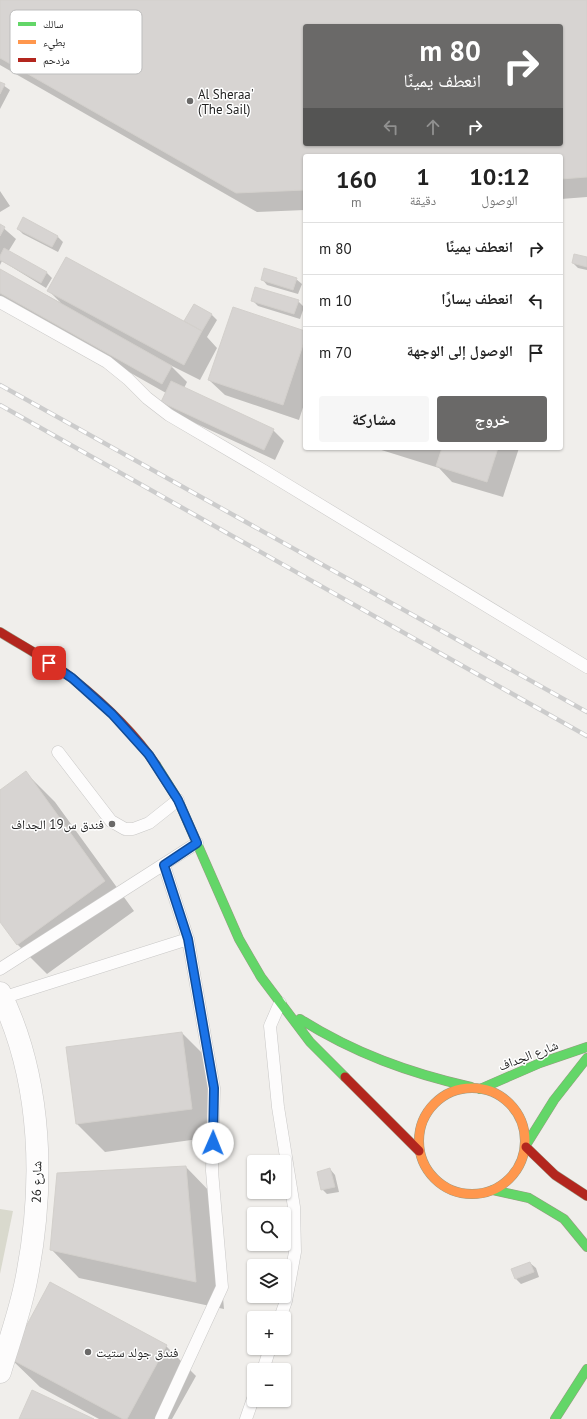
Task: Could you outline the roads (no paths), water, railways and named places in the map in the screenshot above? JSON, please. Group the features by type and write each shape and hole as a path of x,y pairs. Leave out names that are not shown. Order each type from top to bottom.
{"main road":[{"path":"0,632 72,678 112,714 149,755 178,800 239,939 261,977 310,1042 419,1151"},
{"path":"283,1006 319,1032 355,1052 432,1079 495,1093 509,1102 518,1114 524,1129 526,1146 554,1175 587,1196"},
{"name":"شارع الجداف","path":"476,1088 540,1063 587,1047"},
{"path":"476,1088 453,1092 437,1101 426,1115 419,1132 419,1151 426,1169 439,1183 456,1192 475,1195 493,1190 509,1180 520,1165 526,1146 559,1090 587,1058"},
{"path":"493,1190 530,1198 564,1219 587,1247"},
{"path":"555,1419 587,1369"},
{"path":"563,1419 573,1409"}],"street":[{"name":"شارع 26","path":"0,1372 26,1282 35,1228 38,1173 34,1118 28,1077 17,1037 1,996"}],"lane":[{"path":"0,302 107,362 128,379 147,398 169,415 273,476 587,667"},
{"path":"58,752 111,821 122,827 134,829 141,827 178,800"},
{"path":"0,969 197,843"},
{"path":"161,1419 222,1287 212,1171 214,1088 188,939 164,865"},
{"path":"1,996 188,939"},
{"path":"282,1311 286,1301 295,1252 294,1207 278,1107 270,1026 283,1006"},
{"path":"246,1419 250,1407"}],"railway":[{"path":"0,385 587,712"},
{"path":"0,405 587,736"}],"place":[{"name":"Al Sheraa' (The Sail)","path":"190,101"},
{"name":"فندق س19 الجداف","path":"112,824"},
{"name":"فندق جولد ستيت","path":"88,1352"}]}
